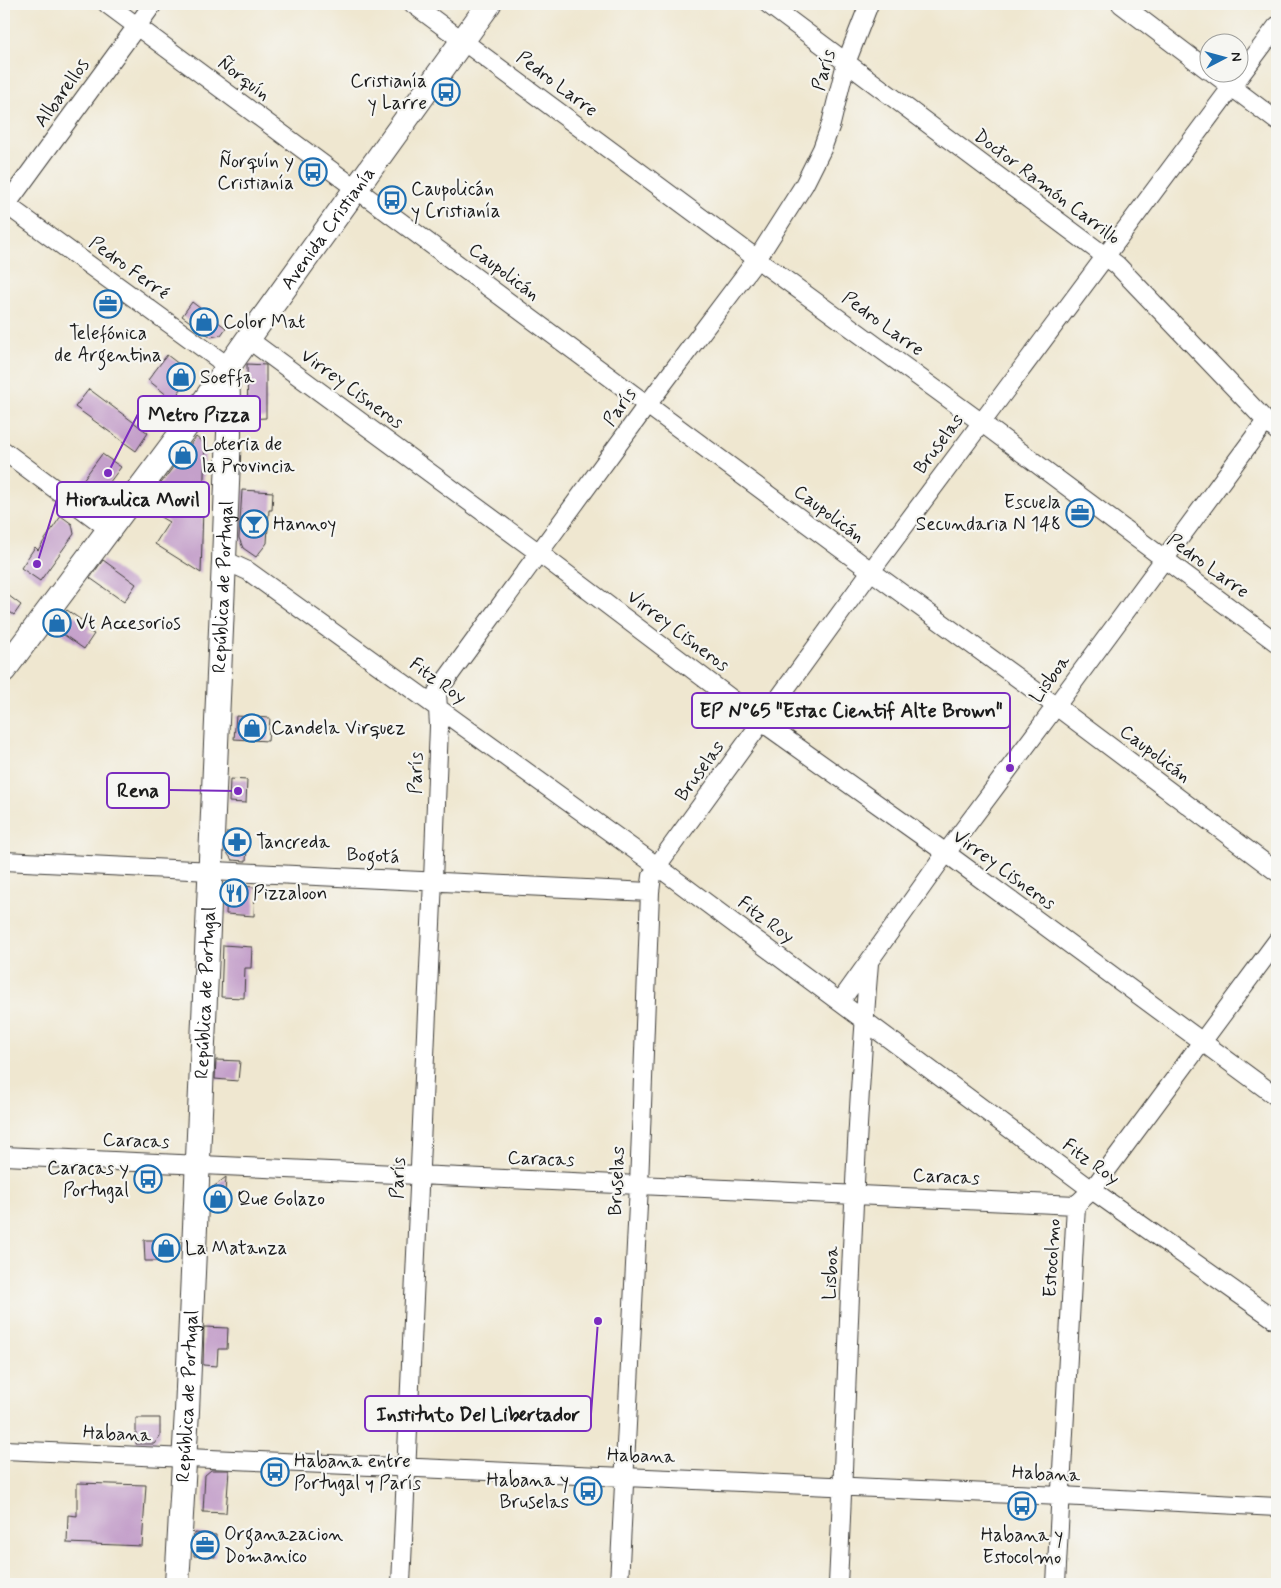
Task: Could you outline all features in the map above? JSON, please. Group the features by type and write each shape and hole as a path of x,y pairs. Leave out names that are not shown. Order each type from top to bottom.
{"main road":[{"name":"Avenida Cristianía","path":"4,670 227,370 489,4"},
{"name":"República de Portugal","path":"177,1584 224,560 229,433 227,370"}],"street":[{"name":"Ñorquín","path":"108,4 356,189"},
{"name":"Albarellos","path":"5,205 153,4"},
{"name":"Pedro Larre","path":"413,4 982,423 1277,644"},
{"name":"Doctor Ramón Carrillo","path":"768,4 1117,265 1272,426"},
{"name":"París","path":"401,1584 433,880 439,726 437,692 757,259 813,169 831,124 846,63 869,4"},
{"path":"1121,4 1198,62"},
{"name":"Bruselas","path":"618,1584 652,876 657,866 870,571 1277,26"},
{"path":"1225,82 1277,121"},
{"name":"Caupolicán","path":"356,189 870,571 1056,706 1277,872"},
{"name":"Pedro Ferré","path":"5,205 218,359 227,370"},
{"name":"Virrey Cisneros","path":"248,339 539,553 762,722 946,853 1277,1097"},
{"name":"Lisboa","path":"840,1002 946,853 1164,560 1272,426"},
{"path":"4,451 109,529"},
{"name":"Fitz Roy","path":"224,560 248,571 438,707 657,866 1092,1190 1277,1321"},
{"name":"Bogotá","path":"4,862 433,880 650,892"},
{"name":"Estocolmo","path":"1056,1584 1076,1205 1092,1190 1277,941"},
{"name":"Lisboa","path":"838,1584 868,963"},
{"name":"Caracas","path":"4,1156 1076,1205"},
{"name":"Habana","path":"4,1450 843,1486 1277,1507"}],"building":[{"name":"Color Mat","path":"192,302 226,328 221,335 211,337 182,316"},
{"path":"167,355 192,374 173,400 148,380"},
{"path":"247,364 266,365 266,418 248,419"},
{"path":"89,389 148,433 136,451 75,407"},
{"path":"196,437 205,444 201,573 155,544 169,522 143,507"},
{"path":"102,454 121,467 95,502 77,488"},
{"name":"Hannoy","path":"242,490 273,492 272,510 269,510 267,543 256,557 243,548 239,538"},
{"path":"61,516 72,524 74,534 40,581 21,568 35,547 38,550"},
{"path":"103,560 136,584 124,602 90,578"},
{"path":"4,592 21,605 14,615 4,608"},
{"path":"67,610 91,627 88,631 94,634 84,649 53,627"},
{"name":"Candela Virquez","path":"236,716 270,718 268,741 234,739"},
{"path":"230,779 247,780 246,803 229,802"},
{"name":"Tancreda","path":"227,832 248,834 246,861 232,860 226,851"},
{"path":"237,886 255,887 254,916 226,914 227,892"},
{"path":"223,945 252,947 251,968 245,968 244,998 221,997"},
{"path":"216,1060 240,1061 238,1081 215,1079"},
{"name":"Que Golazo","path":"226,1177 224,1212 211,1211 212,1188"},
{"path":"144,1240 168,1240 168,1261 145,1261"},
{"path":"204,1327 228,1328 227,1349 218,1349 217,1366 203,1365"},
{"path":"136,1418 160,1418 160,1436 154,1444 136,1444"},
{"path":"211,1470 229,1470 226,1513 203,1512 205,1475"},
{"path":"77,1483 146,1485 142,1546 67,1543 68,1515 77,1516"},
{"name":"Organazacion Domanico","path":"195,1533 216,1535 215,1557 194,1556"}],"place":[{"name":"Cristianía y Larre","path":"446,92"},
{"name":"Ñorquín y Cristianía","path":"313,172"},
{"name":"Caupolicán y Cristianía","path":"392,200"},
{"name":"Telefónica de Argentina","path":"108,304"},
{"name":"Color Mat","path":"204,322"},
{"name":"Soeffa","path":"181,377"},
{"name":"Loteria de la Provincia","path":"183,455"},
{"name":"Metro Pizza","path":"108,473"},
{"name":"Escuela Secundaria N 148","path":"1080,513"},
{"name":"Hannoy","path":"254,524"},
{"name":"Hioraulica Movil","path":"37,564"},
{"name":"Vt Accesorios","path":"57,623"},
{"name":"Candela Virquez","path":"252,728"},
{"name":"EP Nº65 \"Estac Cientif Alte Brown\"","path":"1010,768"},
{"name":"Rena","path":"238,791"},
{"name":"Tancreda","path":"237,842"},
{"name":"Pizzaloon","path":"234,893"},
{"name":"Caracas y Portugal","path":"148,1179"},
{"name":"Que Golazo","path":"218,1199"},
{"name":"La Matanza","path":"166,1248"},
{"name":"Instituto Del Libertador","path":"598,1321"},
{"name":"Habana entre Portugal y París","path":"275,1472"},
{"name":"Habana y Bruselas","path":"588,1491"},
{"name":"Habana y Estocolmo","path":"1022,1506"},
{"name":"Organazacion Domanico","path":"205,1545"}]}
